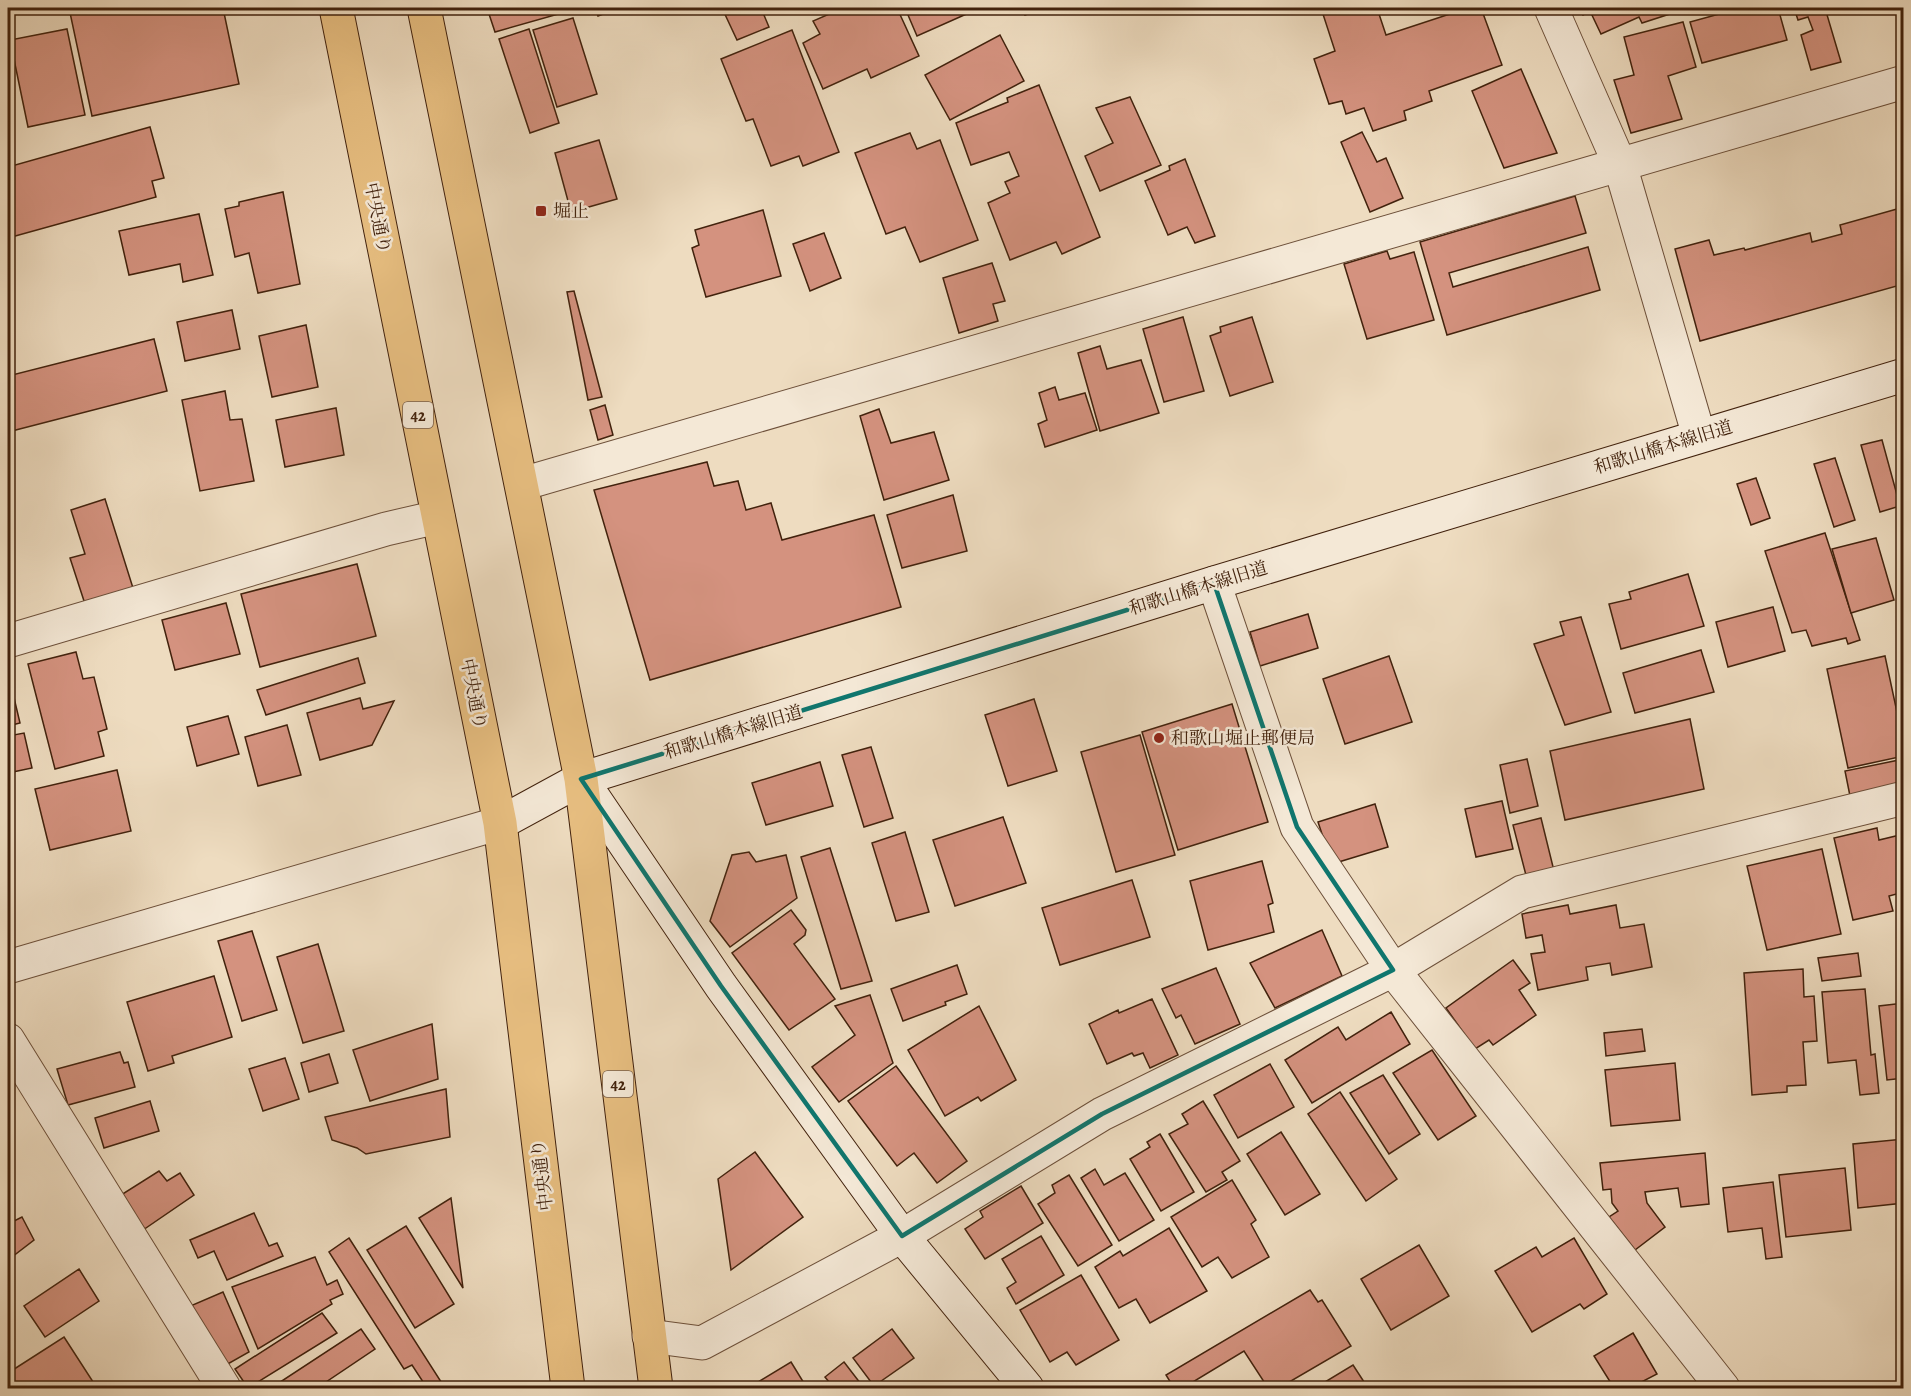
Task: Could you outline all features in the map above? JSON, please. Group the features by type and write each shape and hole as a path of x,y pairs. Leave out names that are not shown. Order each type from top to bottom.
{"highway":[{"name":"中央通り","path":"336,8 500,823 568,1389"},
{"name":"42","path":"424,8 581,779 656,1389"}],"street":[{"path":"1551,8 1620,165 1699,436"},
{"path":"522,484 1904,82"},
{"name":"和歌山橋本線旧道","path":"8,967 500,823 581,779 1214,583 1904,375"},
{"path":"8,641 386,529 438,517"},
{"path":"1214,583 1297,827 1393,969 1723,1389"},
{"path":"581,779 721,986 902,1236 1027,1389"},
{"path":"649,1336 702,1342 902,1236 1102,1114 1393,969 1522,892 1904,798"},
{"path":"8,1040 224,1389"}],"highlighted area":[{"path":"1214,583 1297,827 1393,970 1102,1114 902,1236 721,986 581,779"}],"building":[{"path":"69,8 223,8 239,84 92,116"},
{"path":"487,8 568,8 569,11 495,32"},
{"path":"595,8 619,8 598,16"},
{"path":"722,8 761,8 769,27 737,40"},
{"path":"843,8 897,8 919,56 871,78 867,69 823,89 803,43 820,34 813,21"},
{"path":"905,8 980,8 917,36"},
{"path":"1022,8 1044,8 1025,15"},
{"path":"1321,8 1377,8 1386,35 1468,8 1481,8 1502,65 1429,91 1432,101 1404,111 1406,120 1373,131 1364,108 1346,114 1342,101 1329,104 1314,59 1335,51"},
{"path":"1579,8 1674,8 1676,12 1642,23 1639,17 1601,34 1590,11 1583,15"},
{"path":"1741,8 1778,8 1787,40 1702,63 1690,22"},
{"path":"1794,8 1825,8 1841,62 1811,70 1801,35 1813,30 1808,17 1798,20"},
{"path":"573,18 597,94 557,107 533,30"},
{"path":"1683,22 1696,67 1668,76 1682,119 1631,133 1614,80 1634,75 1624,37"},
{"path":"67,29 85,115 28,127 10,40"},
{"path":"529,29 559,123 530,133 499,39"},
{"path":"792,30 839,152 803,166 799,156 771,166 753,119 746,121 721,59"},
{"path":"1000,35 1024,81 950,120 925,75"},
{"path":"1521,69 1557,153 1504,168 1472,91"},
{"path":"1039,85 1100,237 1062,254 1056,242 1010,260 988,203 1010,193 1005,182 1019,176 1009,152 971,165 956,123 1008,102 1007,98"},
{"path":"1130,97 1161,165 1100,191 1085,156 1113,143 1096,108"},
{"path":"150,127 164,178 152,181 156,197 8,238 8,167"},
{"path":"1362,132 1377,162 1386,158 1403,198 1370,212 1341,142"},
{"path":"910,133 917,149 940,140 978,240 920,262 905,227 886,234 855,153"},
{"path":"599,140 617,199 571,212 555,153"},
{"path":"1185,159 1215,236 1195,243 1187,227 1168,235 1145,181 1170,170 1169,166"},
{"path":"283,192 300,284 258,293 249,253 235,257 225,209 239,206 239,202"},
{"path":"1575,196 1586,233 1449,273 1453,287 1588,247 1600,290 1447,335 1420,242"},
{"path":"1904,207 1904,284 1700,341 1675,249 1709,240 1714,255 1744,248 1745,250 1810,233 1812,242 1842,234 1840,225"},
{"path":"763,210 781,276 706,297 692,248 699,245 695,230"},
{"path":"199,214 213,275 183,282 180,264 129,275 119,231"},
{"path":"824,233 841,278 810,291 793,244"},
{"path":"1387,251 1390,259 1414,252 1434,320 1367,339 1344,264"},
{"path":"992,263 1005,301 993,304 998,321 959,333 943,278"},
{"path":"574,291 602,397 588,400 567,292"},
{"path":"232,310 240,349 185,361 177,322"},
{"path":"1183,317 1204,391 1164,402 1143,329"},
{"path":"1252,317 1273,382 1230,396 1210,336 1221,332 1220,327"},
{"path":"306,325 318,387 272,397 259,336"},
{"path":"154,339 167,391 8,432 8,376"},
{"path":"1100,346 1107,369 1141,360 1159,413 1100,431 1078,353"},
{"path":"1055,387 1059,400 1085,393 1097,430 1045,447 1038,424 1047,420 1039,393"},
{"path":"225,391 230,420 242,419 254,481 200,491 182,400"},
{"path":"605,405 613,435 598,440 590,410"},
{"path":"336,408 344,455 285,467 276,420"},
{"path":"879,409 891,443 934,432 949,480 884,500 860,416"},
{"path":"1882,440 1900,506 1880,512 1861,445"},
{"path":"1835,458 1855,520 1834,527 1814,464"},
{"path":"707,462 714,486 738,481 746,510 771,503 782,540 874,515 901,607 650,680 594,490"},
{"path":"1756,478 1770,518 1751,525 1737,484"},
{"path":"953,495 967,551 902,568 887,515"},
{"path":"105,499 133,588 85,604 70,558 85,554 71,510"},
{"path":"1825,533 1860,640 1848,644 1846,638 1812,646 1806,630 1792,633 1765,551"},
{"path":"1876,538 1894,600 1851,613 1832,549"},
{"path":"357,564 376,636 260,667 241,594"},
{"path":"1688,574 1704,626 1621,649 1609,604 1631,599 1629,592"},
{"path":"226,603 240,654 175,670 162,620"},
{"path":"1773,607 1785,651 1728,667 1716,622"},
{"path":"1308,614 1318,648 1260,666 1250,632"},
{"path":"1581,617 1611,712 1565,725 1534,644 1564,635 1560,622"},
{"path":"1701,650 1714,692 1635,713 1623,673"},
{"path":"76,652 83,679 94,677 107,729 98,732 104,756 55,769 28,664"},
{"path":"1389,656 1412,722 1345,744 1323,679"},
{"path":"1885,656 1904,745 1904,756 1848,768 1827,669"},
{"path":"358,658 365,683 266,715 257,690"},
{"path":"10,681 20,723 8,726 8,682"},
{"path":"360,698 363,709 394,701 372,745 320,760 307,713"},
{"path":"1034,699 1057,771 1008,786 985,715"},
{"name":"和歌山堀止郵便局","path":"1232,704 1268,822 1178,850 1142,732"},
{"path":"228,716 239,754 197,766 187,727"},
{"path":"1690,719 1704,789 1565,820 1550,751"},
{"path":"287,725 301,775 258,786 245,737"},
{"path":"24,733 32,768 8,773 8,736"},
{"path":"1140,735 1175,855 1116,872 1081,752"},
{"path":"871,747 893,818 864,827 842,755"},
{"path":"1527,759 1538,806 1510,813 1500,765"},
{"path":"1904,759 1904,784 1850,796 1845,771"},
{"path":"820,762 833,806 766,825 752,783"},
{"path":"117,770 131,831 50,850 35,789"},
{"path":"1502,801 1513,849 1476,857 1465,809"},
{"path":"1375,804 1388,847 1332,864 1318,822"},
{"path":"1003,817 1026,883 955,906 933,840"},
{"path":"1541,818 1555,875 1528,883 1513,825"},
{"path":"1877,828 1879,840 1904,834 1904,892 1889,896 1893,911 1853,920 1834,838"},
{"path":"905,832 929,912 896,921 872,843"},
{"path":"830,848 872,981 841,989 801,857"},
{"path":"1822,849 1841,934 1767,950 1747,866"},
{"path":"749,852 756,862 786,855 797,898 730,947 710,921 732,855"},
{"path":"1262,861 1273,903 1268,905 1274,932 1208,950 1190,881"},
{"path":"1132,880 1150,937 1060,965 1042,908"},
{"path":"1568,905 1570,914 1616,905 1620,928 1644,924 1652,967 1612,975 1610,963 1586,967 1588,980 1538,990 1531,954 1545,952 1542,935 1526,938 1522,914"},
{"path":"791,910 806,930 805,935 794,944 835,999 789,1030 732,953"},
{"path":"1322,930 1342,976 1275,1008 1250,963"},
{"path":"252,931 277,1010 242,1021 218,941"},
{"path":"318,944 344,1031 303,1043 277,957"},
{"path":"1858,953 1861,976 1822,981 1818,958"},
{"path":"1513,960 1530,983 1519,990 1536,1015 1493,1045 1489,1040 1475,1049 1446,1008"},
{"path":"957,965 967,994 945,1002 946,1005 903,1021 891,989"},
{"path":"1216,968 1240,1024 1195,1044 1181,1015 1176,1018 1162,989"},
{"path":"1803,969 1804,997 1814,996 1817,1041 1803,1042 1806,1085 1787,1086 1787,1092 1752,1095 1744,973"},
{"path":"214,976 232,1037 172,1056 174,1063 148,1071 127,1002"},
{"path":"1865,989 1871,1055 1875,1054 1879,1093 1860,1095 1856,1060 1828,1063 1822,992"},
{"path":"870,995 893,1063 839,1102 812,1067 855,1035 835,1006"},
{"path":"1152,999 1178,1055 1150,1068 1143,1053 1134,1056 1132,1053 1107,1064 1089,1024 1118,1010 1119,1013"},
{"path":"1904,1003 1904,1078 1887,1080 1879,1006"},
{"path":"979,1006 1016,1080 981,1101 978,1097 945,1116 908,1050"},
{"path":"1391,1012 1410,1044 1312,1103 1285,1060 1338,1027 1346,1040"},
{"path":"432,1024 438,1079 370,1101 353,1050"},
{"path":"1642,1029 1645,1051 1606,1056 1604,1033"},
{"path":"1432,1050 1476,1116 1438,1140 1393,1073"},
{"path":"120,1052 124,1063 128,1062 135,1087 68,1105 57,1069"},
{"path":"329,1054 338,1083 309,1092 301,1063"},
{"path":"285,1058 299,1099 263,1111 249,1069"},
{"path":"1675,1063 1680,1120 1611,1126 1605,1070"},
{"path":"1270,1064 1294,1107 1238,1138 1214,1095"},
{"path":"896,1066 967,1161 937,1183 914,1153 897,1166 848,1101"},
{"path":"1383,1075 1420,1134 1389,1154 1350,1093"},
{"path":"446,1089 450,1137 366,1154 357,1148 332,1140 325,1117"},
{"path":"1340,1092 1397,1179 1366,1201 1308,1114"},
{"path":"150,1101 159,1131 104,1148 95,1118"},
{"path":"1203,1101 1240,1161 1222,1172 1227,1180 1206,1192 1169,1134 1188,1124 1182,1114"},
{"path":"1281,1132 1320,1194 1285,1215 1247,1154"},
{"path":"1160,1134 1194,1192 1161,1211 1130,1159 1150,1147 1147,1142"},
{"path":"1904,1139 1904,1203 1858,1208 1853,1144"},
{"path":"755,1152 803,1217 731,1270 718,1179"},
{"path":"1705,1153 1709,1204 1681,1207 1678,1188 1645,1192 1647,1203 1665,1227 1635,1250 1609,1217 1618,1211 1612,1203 1611,1189 1603,1190 1600,1163"},
{"path":"1845,1168 1851,1230 1786,1237 1779,1175"},
{"path":"1095,1169 1104,1185 1125,1173 1154,1220 1119,1241 1081,1178"},
{"path":"159,1171 167,1181 180,1173 194,1195 143,1230 121,1195"},
{"path":"1069,1175 1112,1245 1078,1266 1038,1204 1055,1193 1052,1185"},
{"path":"1232,1180 1256,1220 1251,1224 1269,1257 1232,1278 1218,1257 1202,1267 1171,1217"},
{"path":"1773,1182 1782,1257 1766,1259 1762,1228 1728,1232 1723,1188"},
{"path":"1021,1186 1043,1223 985,1259 965,1229 983,1217 980,1211"},
{"path":"451,1198 463,1288 419,1218"},
{"path":"254,1213 269,1246 277,1243 283,1256 227,1280 214,1251 198,1258 190,1240"},
{"path":"22,1217 34,1240 8,1260 8,1224"},
{"path":"406,1226 454,1304 415,1328 367,1250"},
{"path":"1169,1228 1207,1291 1150,1323 1136,1299 1119,1308 1095,1267 1120,1251 1123,1256"},
{"path":"1041,1236 1064,1275 1016,1304 1007,1288 1016,1282 1002,1259"},
{"path":"349,1238 445,1388 427,1388 412,1365 404,1369 329,1252"},
{"path":"1574,1238 1607,1294 1584,1309 1580,1304 1532,1332 1495,1271 1536,1247 1542,1257"},
{"path":"1419,1245 1449,1296 1391,1330 1361,1279"},
{"path":"315,1257 327,1285 337,1280 343,1294 330,1300 332,1304 258,1349 232,1287"},
{"path":"79,1269 99,1301 45,1337 24,1306"},
{"path":"1081,1275 1119,1340 1076,1365 1067,1352 1050,1362 1020,1310"},
{"path":"1310,1290 1318,1302 1322,1300 1351,1346 1279,1388 1268,1388 1244,1351 1183,1388 1174,1388 1166,1375"},
{"path":"223,1292 249,1352 226,1365 188,1307"},
{"path":"322,1313 337,1333 248,1388 235,1369"},
{"path":"361,1329 375,1349 317,1388 271,1388"},
{"path":"892,1329 914,1358 874,1386 853,1358"},
{"path":"1633,1333 1657,1374 1630,1388 1614,1388 1594,1356"},
{"path":"64,1337 97,1388 8,1388 8,1373"},
{"path":"791,1362 807,1388 761,1388 758,1382"},
{"path":"844,1362 864,1388 834,1388 825,1377"},
{"path":"1353,1365 1368,1388 1315,1388"}],"place":[{"name":"堀止","path":"541,211"},
{"name":"和歌山堀止郵便局","path":"1159,738"}]}
